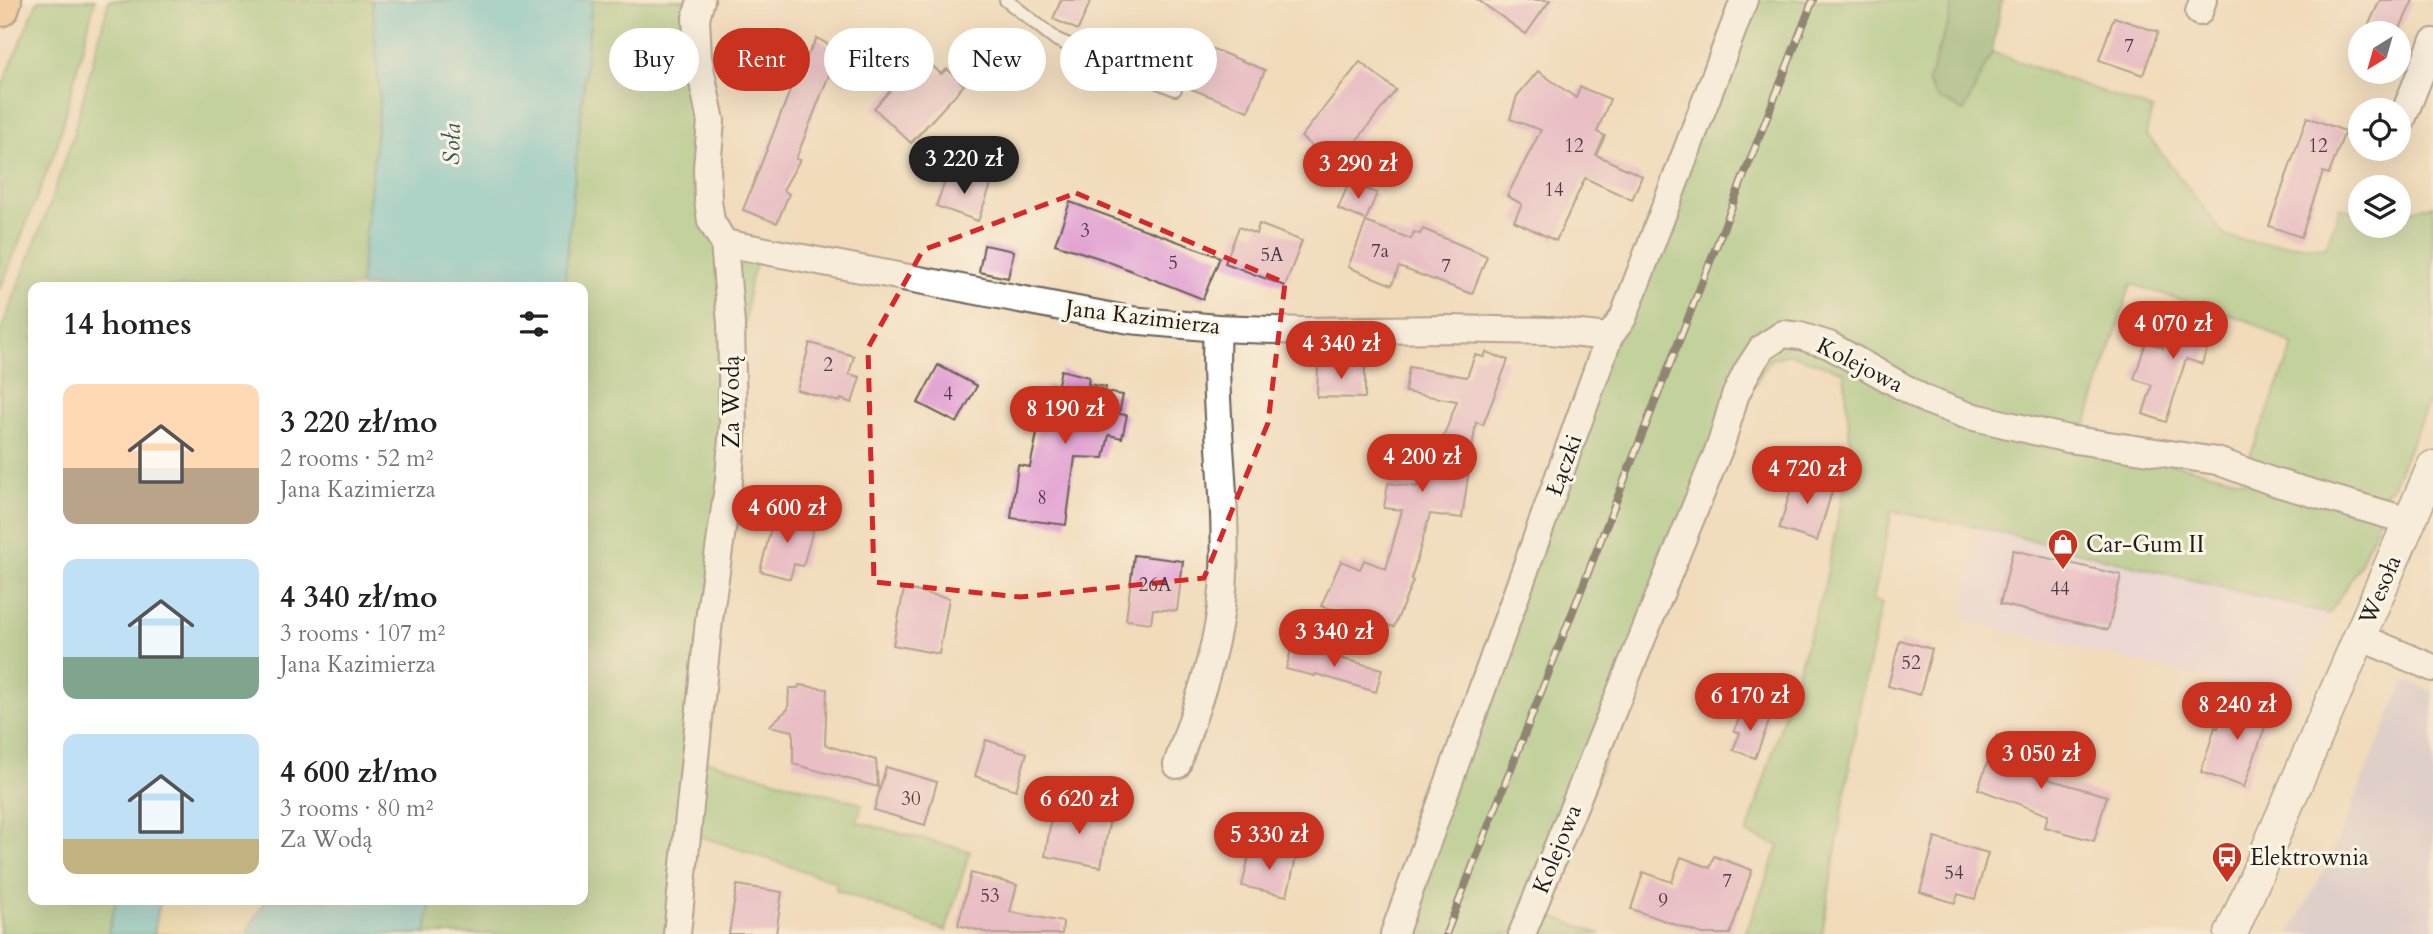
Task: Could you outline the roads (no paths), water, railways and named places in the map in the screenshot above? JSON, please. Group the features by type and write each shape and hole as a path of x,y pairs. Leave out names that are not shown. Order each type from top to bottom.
{"main road":[{"path":"0,7 2,0"}],"street":[{"name":"Za Wodą","path":"677,934 709,620 730,466 733,424 731,324 724,243 711,221 708,200 710,121 698,58 696,18 701,0"},
{"name":"Łączki","path":"1394,934 1609,337 1623,318 1744,0"},
{"path":"2411,98 2433,43"},
{"name":"Jana Kazimierza","path":"724,243 1130,320 1217,328 1305,331 1551,331 1609,337"},
{"path":"1177,765 1209,665 1223,590 1223,482 1215,349 1217,328"},
{"name":"Kolejowa","path":"1522,934 1721,444 1735,396 1762,348 1783,334 1800,335 1829,345 1926,400 1966,415 2068,439 2217,461 2274,482 2409,521"},
{"name":"Wesoła","path":"2231,934 2433,467"},
{"name":"Wesoła","path":"2360,637 2433,668"}],"lane":[{"path":"1006,0 1060,41"}],"water":[{"name":"Soła","path":"372,0 592,0 564,282 361,282 380,99"},
{"path":"115,905 159,905 154,934 108,934"},
{"path":"263,905 430,905 426,934 246,934"}],"railway":[{"path":"1446,934 1813,0"}],"place":[{"name":"Car-Gum II","path":"2063,571"},
{"name":"Elektrownia","path":"2227,884"}]}
